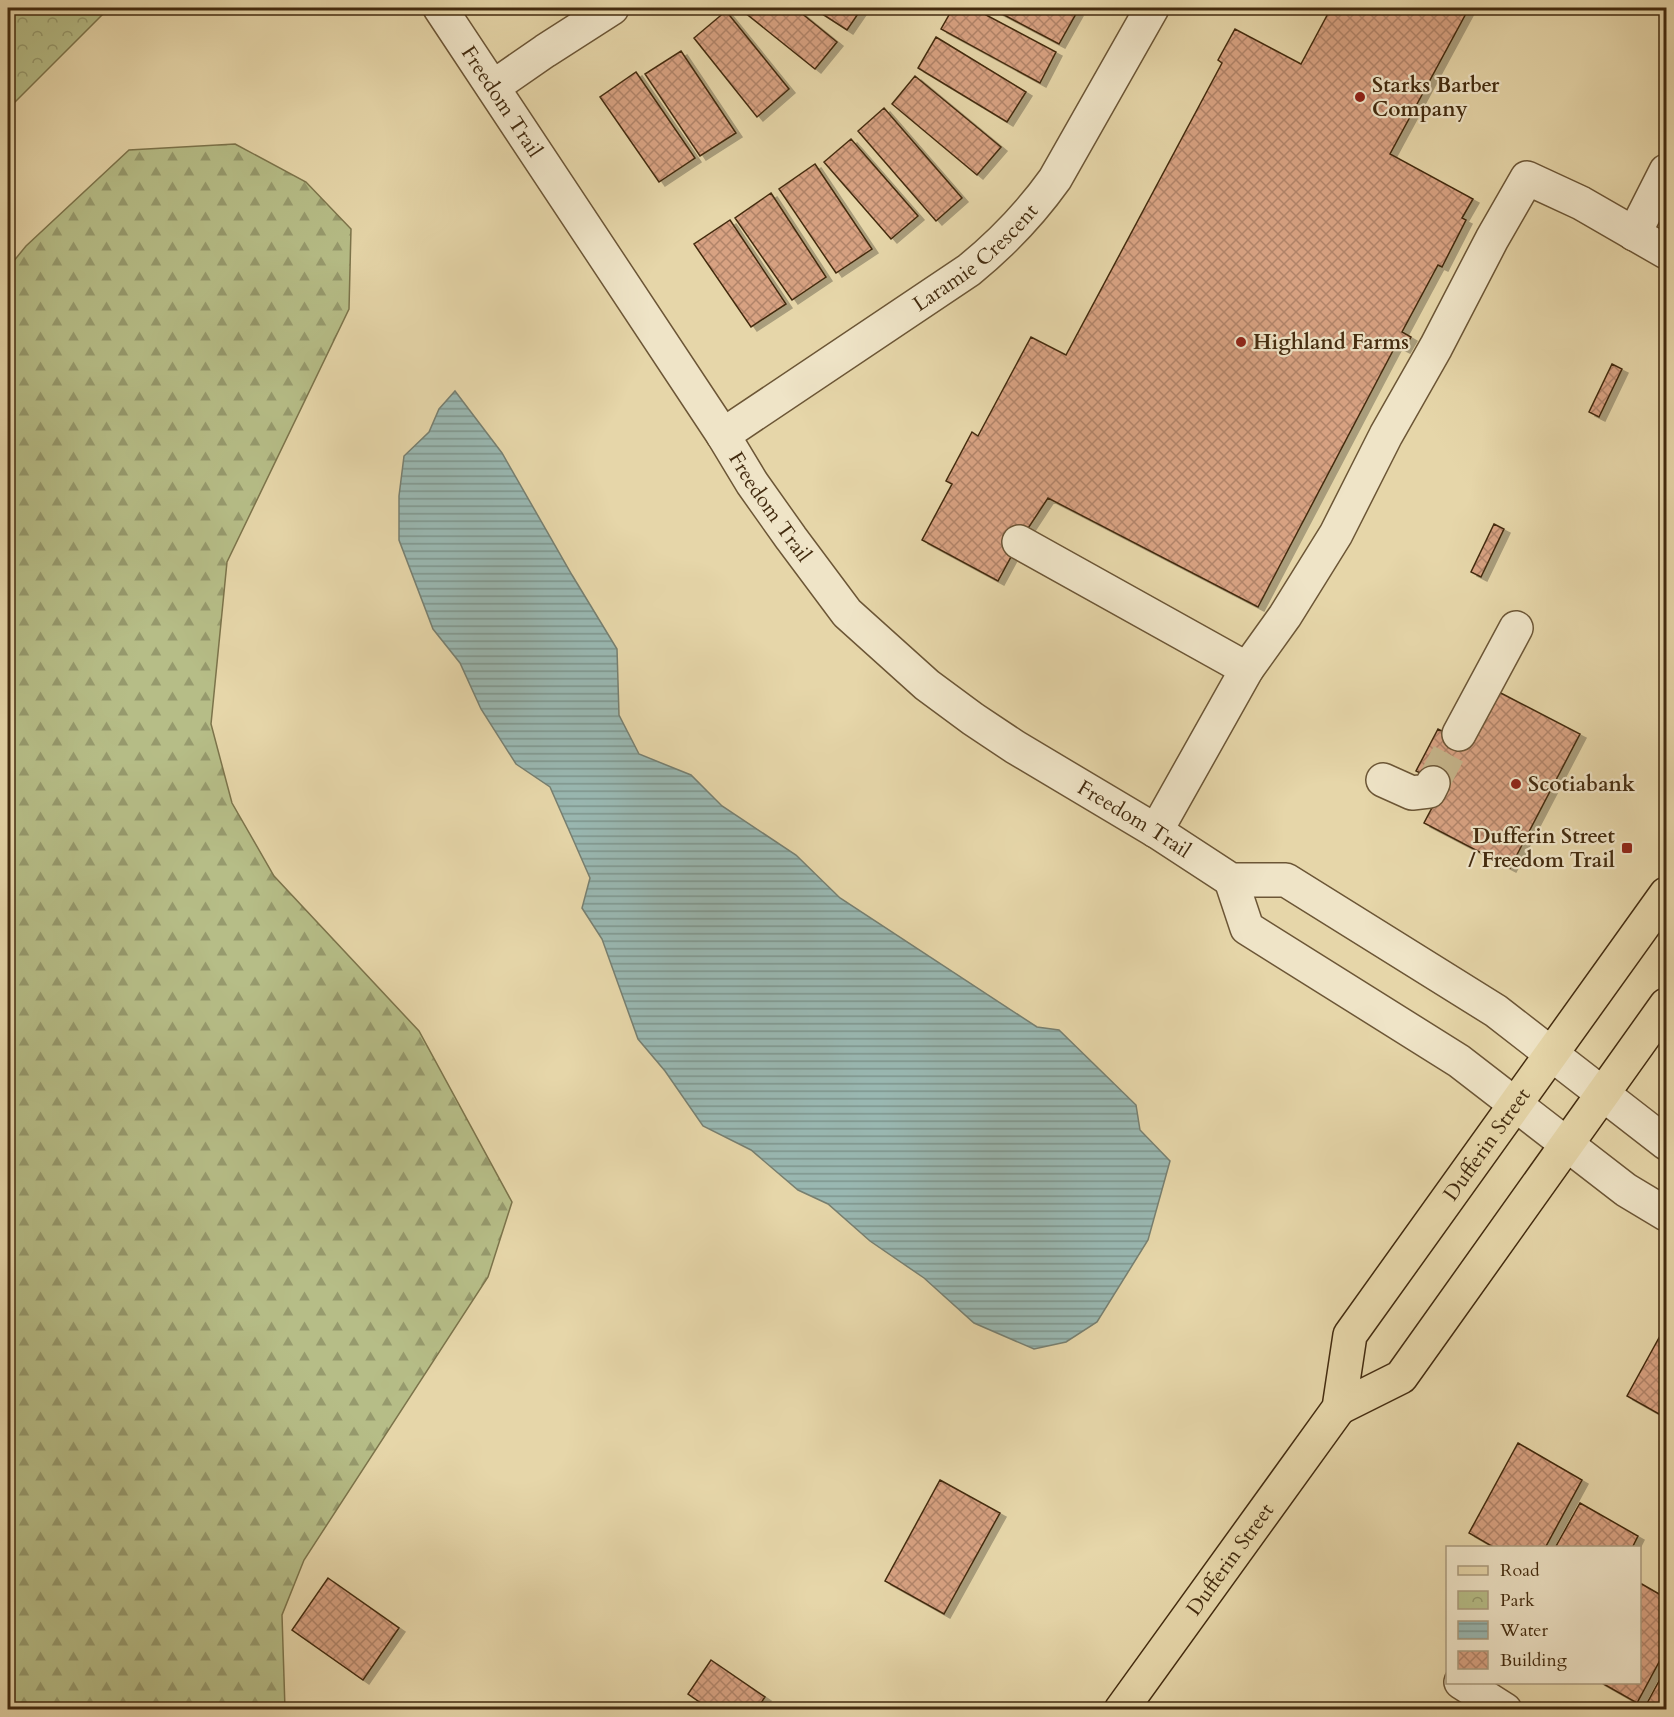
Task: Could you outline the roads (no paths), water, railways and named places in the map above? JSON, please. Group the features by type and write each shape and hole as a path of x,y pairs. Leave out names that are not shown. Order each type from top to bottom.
{"main road":[{"name":"Dufferin Street","path":"1121,1710 1339,1408 1350,1335 1666,894"},
{"name":"Dufferin Street","path":"1339,1408 1401,1377 1666,1005"}],"street":[{"name":"Freedom Trail","path":"440,8 723,435 752,483 819,578 847,613 927,685 973,719 1025,753 1156,831 1231,880"},
{"path":"493,87 612,8"},
{"name":"Laramie Crescent","path":"723,435 969,270 1010,234 1036,206 1055,179 1152,8"},
{"path":"1634,234 1666,171"},
{"path":"1156,831 1247,669 1285,616 1336,534 1386,435 1527,178 1581,203 1666,252"},
{"path":"1019,542 1247,669"},
{"path":"1459,734 1516,628"},
{"path":"1383,780 1412,793 1429,791 1433,783"},
{"path":"1666,1143 1496,1011 1286,880 1231,880 1247,928 1459,1061 1626,1190 1666,1215"},
{"path":"1463,1684 1505,1710"}],"water":[{"path":"455,391 502,453 617,649 619,715 639,754 691,775 722,806 796,855 840,898 1037,1027 1059,1030 1136,1105 1140,1130 1170,1161 1148,1240 1097,1322 1066,1342 1034,1349 974,1323 924,1278 870,1241 828,1204 798,1190 751,1150 703,1126 665,1071 638,1039 602,939 582,908 590,878 550,787 516,764 481,709 460,663 433,629 399,540 399,496 404,456 429,432 439,409"}],"tunnel":[{"path":"1433,783 1459,734"}],"place":[{"name":"Starks Barber Company","path":"1360,97"},
{"name":"Highland Farms","path":"1241,342"},
{"name":"Scotiabank","path":"1516,784"},
{"name":"Dufferin Street / Freedom Trail","path":"1627,848"}]}
